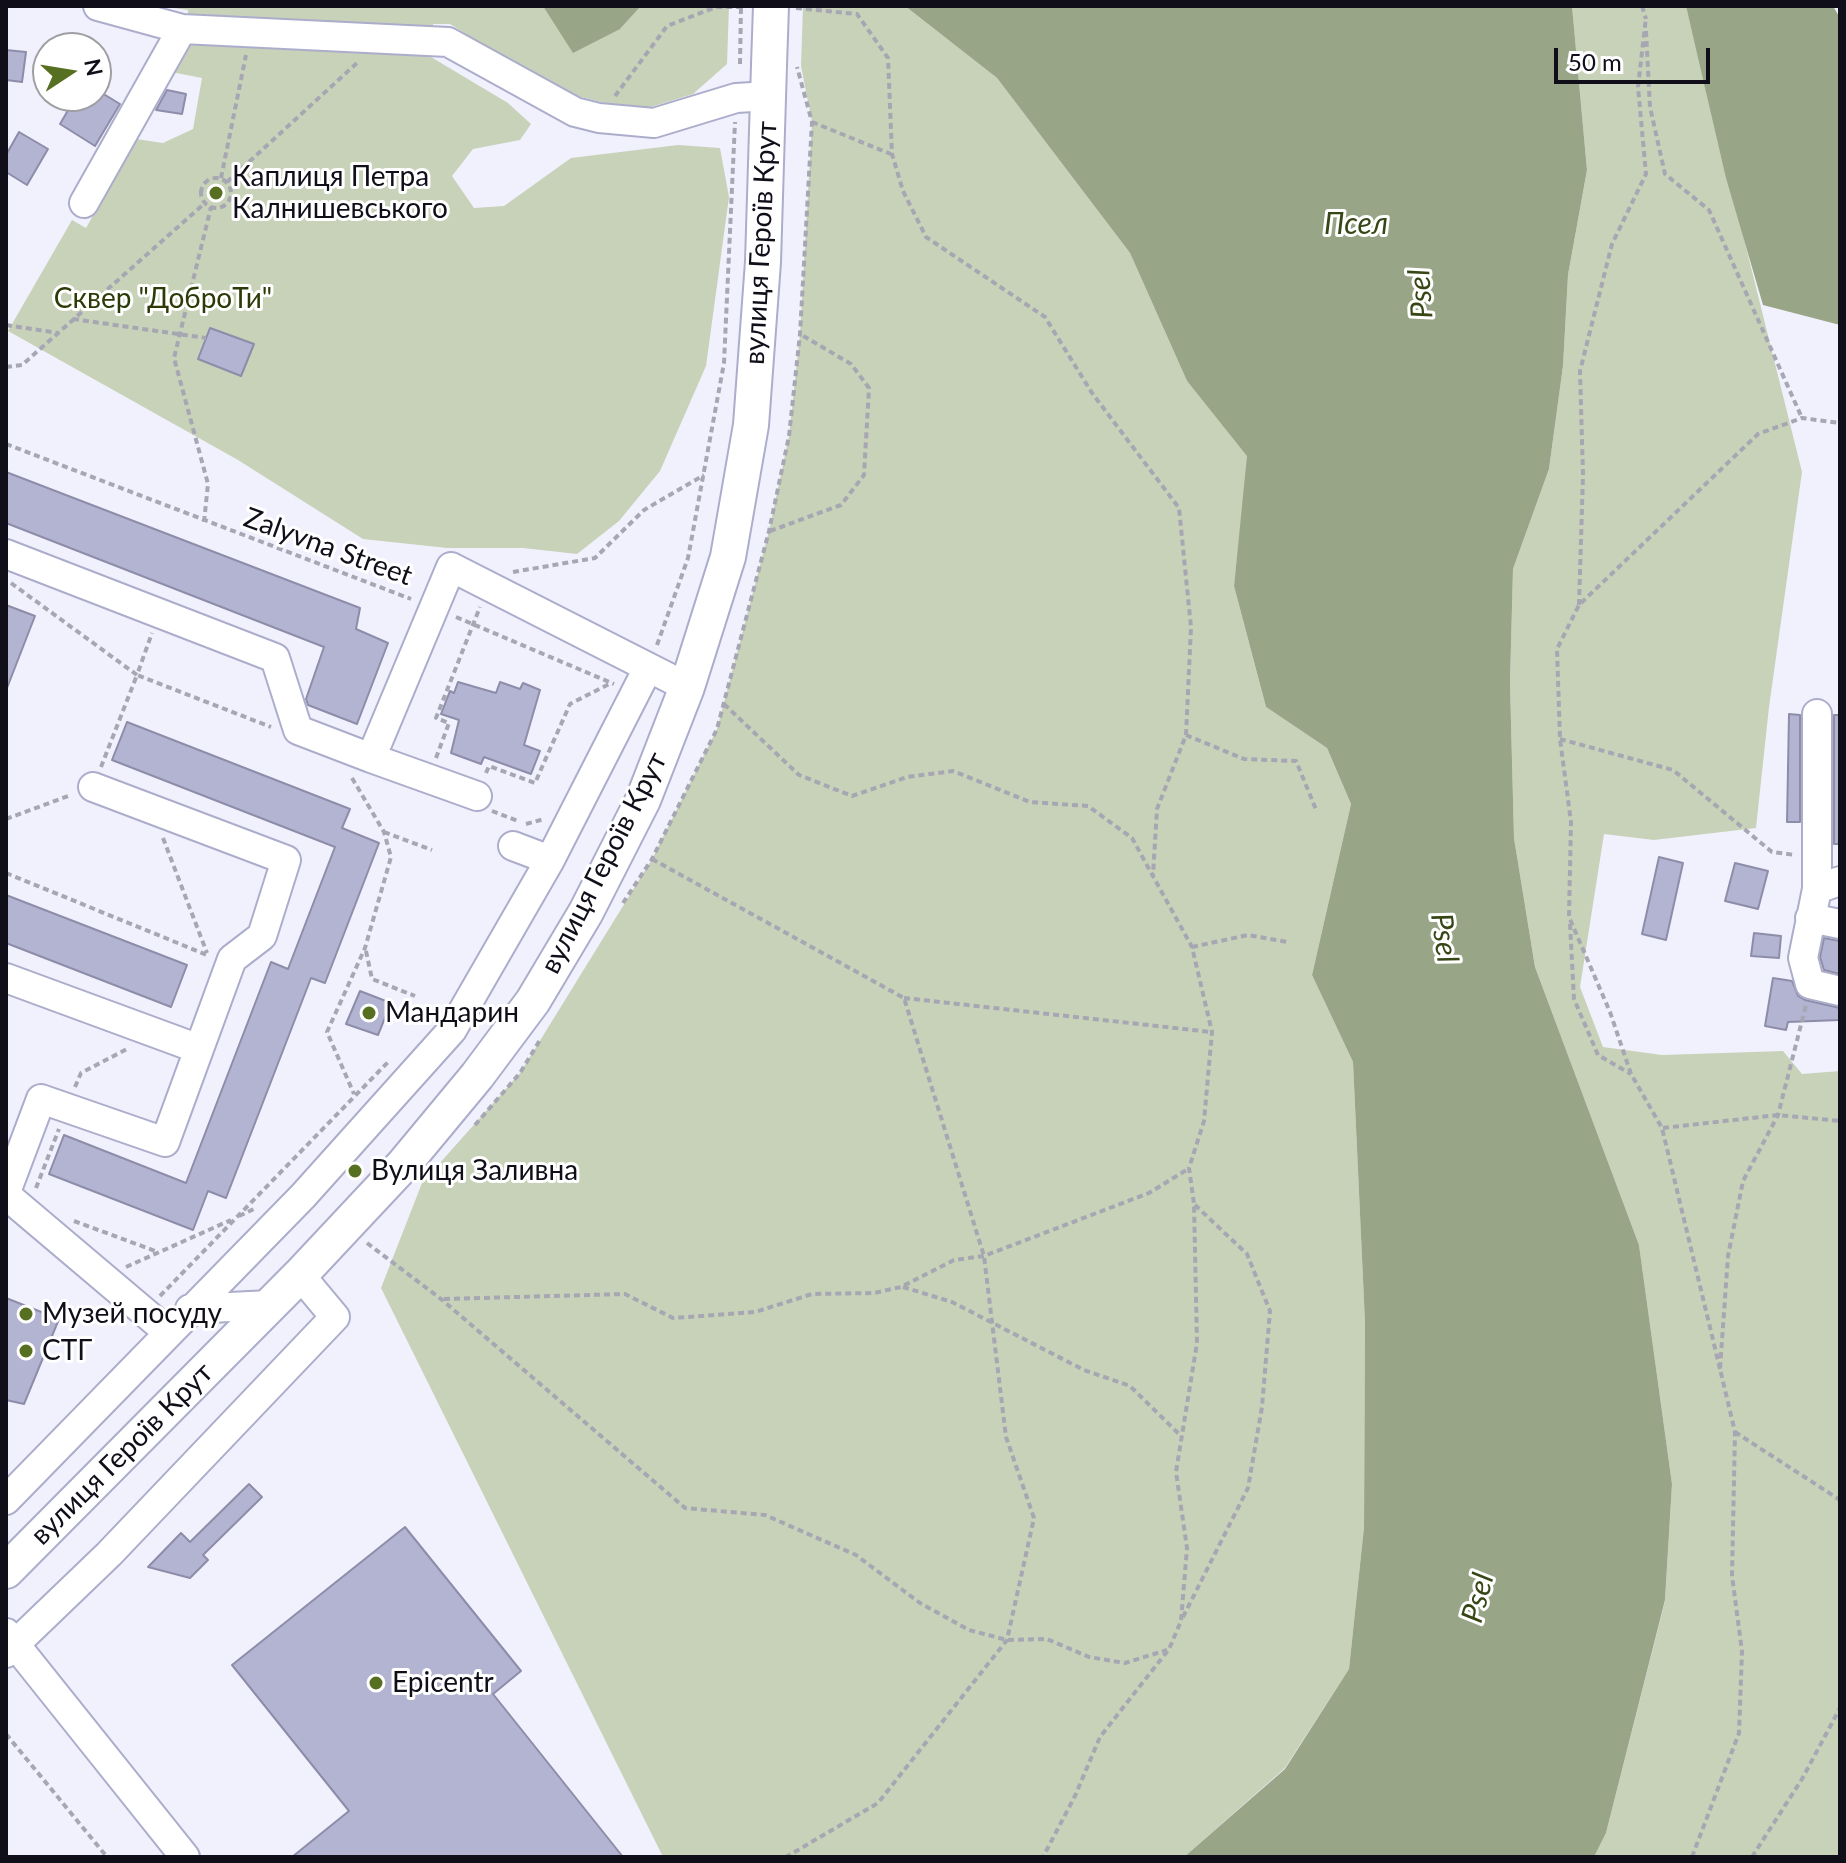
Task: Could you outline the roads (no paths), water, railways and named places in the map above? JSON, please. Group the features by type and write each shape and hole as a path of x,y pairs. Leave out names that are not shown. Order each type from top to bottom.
{"main road":[{"name":"вулиця Героїв Крут","path":"6,1571 347,1226 468,1087 533,1001 586,912 643,800 687,687 728,557 751,425 763,262 763,7"}],"street":[{"path":"98,6 182,29 448,42 575,112 599,118 654,123 762,78"},
{"path":"84,203 182,29"},
{"path":"6,554 275,658 298,730 359,762 479,790"},
{"path":"359,762 435,608 451,567 687,687"},
{"path":"6,1500 367,1126 452,1030 550,860 623,688 648,668"},
{"path":"1817,714 1815,858 1828,885 1810,918 1803,958 1810,984 1840,991"},
{"path":"93,787 286,860 262,936 212,978 199,1049 165,1142 41,1099 13,1200 168,1332"},
{"path":"513,846 550,860"},
{"path":"1810,918 1840,924"},
{"path":"6,978 199,1049"},
{"path":"185,1857 9,1644 109,1554 335,1317 300,1275"},
{"path":"190,1309 270,1305"}],"water":[{"path":"543,6 641,6 620,29 573,53"},
{"name":"Псел","path":"905,6 1572,6 1587,170 1568,275 1563,366 1549,469 1513,569 1510,683 1514,838 1535,967 1639,1245 1672,1484 1665,1600 1606,1833 1594,1857 1184,1857 1285,1769 1349,1669 1364,1527 1365,1323 1353,1062 1312,975 1351,804 1327,748 1266,707 1234,586 1247,456 1187,381 1130,253 997,78"},
{"path":"1686,6 1833,6 1840,18 1840,325 1763,305 1726,178"}],"place":[{"name":"Каплиця Петра Калнишевського","path":"216,193"},
{"name":"Мандарин","path":"369,1013"},
{"name":"Вулиця Заливна","path":"355,1171"},
{"name":"Музей посуду","path":"26,1314"},
{"name":"СТГ","path":"26,1351"},
{"name":"Epicentr","path":"376,1683"}],"water label":[{"name":"Psel","path":"1421,294"},
{"name":"Psel","path":"1444,938"},
{"name":"Psel","path":"1478,1598"}],"park label":[{"name":"Сквер \"ДоброТи\"","path":"163,299"}]}
